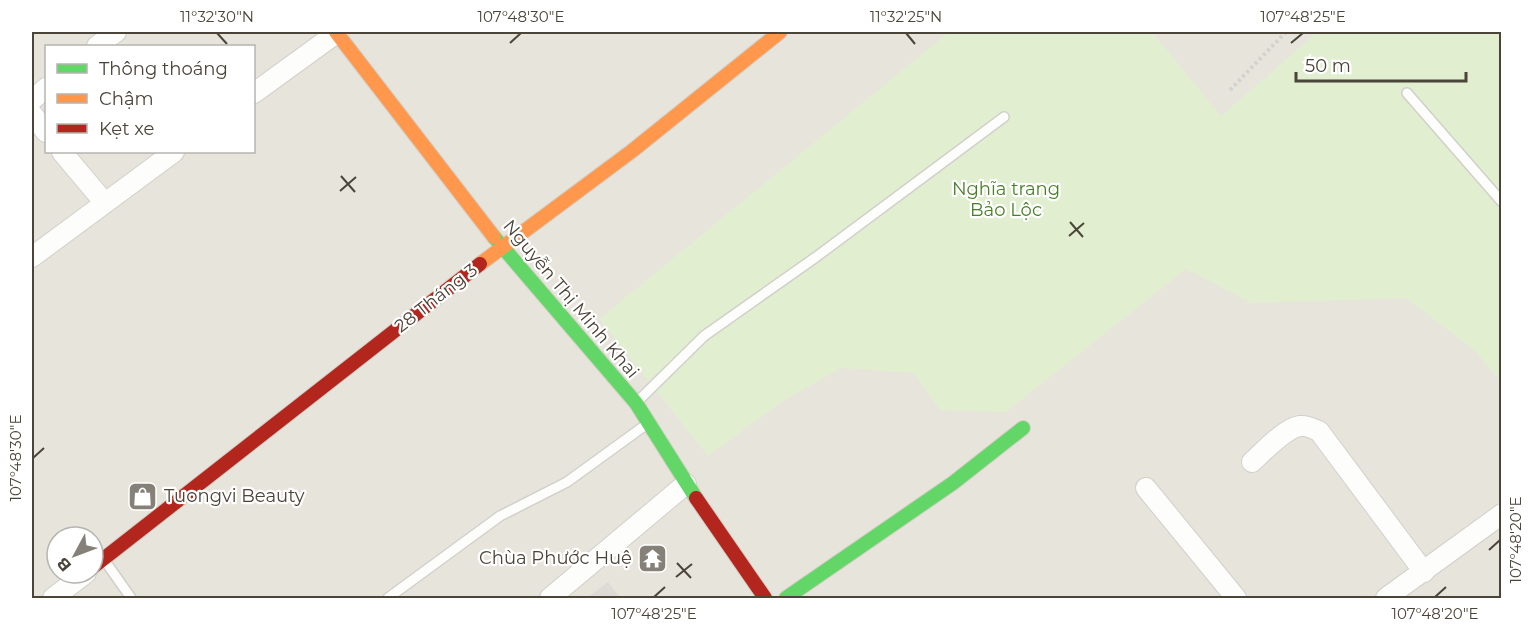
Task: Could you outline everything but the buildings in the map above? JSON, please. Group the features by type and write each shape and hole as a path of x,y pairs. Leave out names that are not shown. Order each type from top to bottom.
{"street":[{"path":"99,45 116,32"},
{"path":"255,92 337,32"},
{"name":"Nguyễn Thị Minh Khai","path":"337,32 502,246 636,403 686,484 765,598"},
{"name":"28 Tháng 3","path":"105,558 502,246 632,151 780,32"},
{"path":"32,100 45,89"},
{"path":"32,114 45,131"},
{"path":"63,153 104,202"},
{"path":"32,257 173,153"},
{"path":"1252,462 1297,426 1307,426 1319,431 1424,572"},
{"path":"786,598 953,483 1023,428"},
{"path":"550,598 686,484"},
{"path":"1146,488 1236,598"},
{"path":"1386,598 1502,514"},
{"path":"53,598 70,585"}],"lane":[{"path":"1407,93 1502,202"},
{"path":"636,403 704,336 816,257 1004,117"},
{"path":"388,598 500,516 567,482 648,423"},
{"path":"105,570 131,598"}],"path":[{"path":"1230,90 1286,32"}],"shaded area":[{"path":"32,32 1501,32 1501,598 32,598"}],"green space":[{"name":"Nghĩa trang Bảo Lộc","path":"949,32 1152,32 1221,116 1317,32 1501,32 1501,382 1475,351 1406,298 1252,303 1186,269 1006,412 940,410 913,373 841,368 783,401 708,456 599,319"}],"traffic: fast":[{"path":"494,237 636,403 696,498"},
{"path":"786,598 953,483 1023,428"}],"traffic: slow":[{"path":"336,32 494,237"},
{"path":"480,264 632,151 780,32"}],"traffic: jam":[{"path":"105,558 480,264"},
{"path":"696,498 765,598"}],"place":[{"name":"Tuongvi Beauty","path":"143,496"},
{"name":"Chùa Phước Huệ","path":"653,558"}]}
